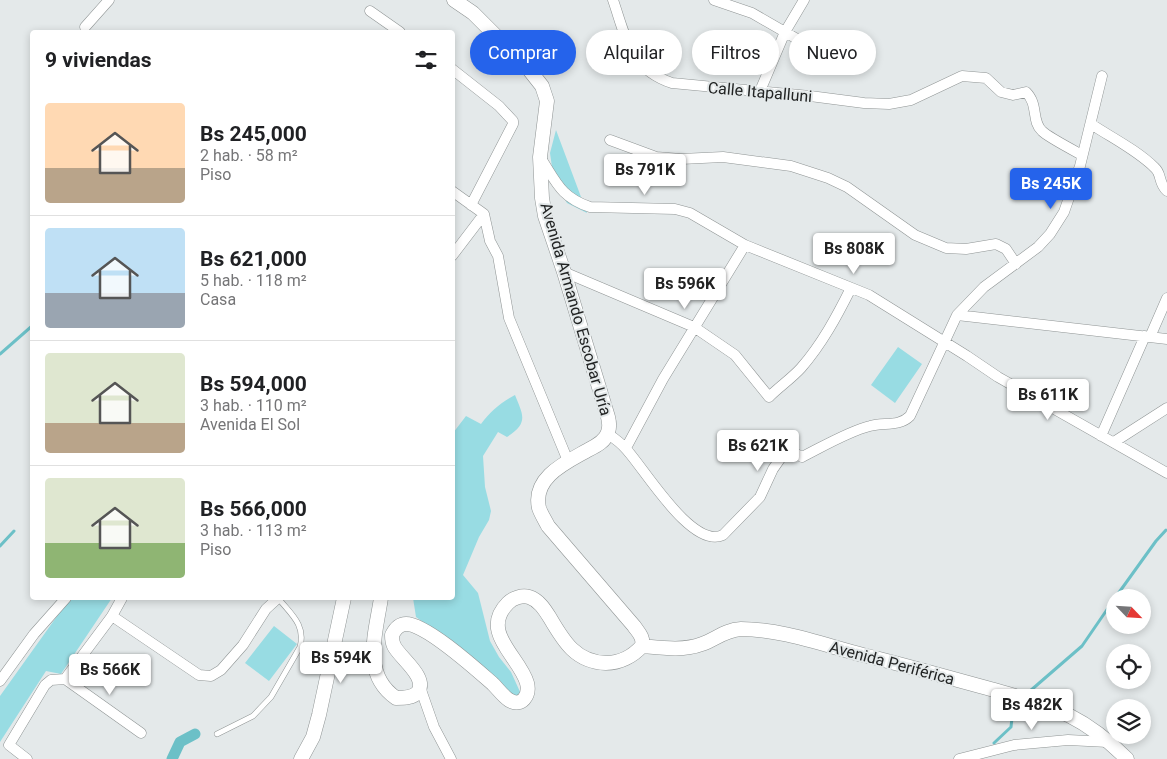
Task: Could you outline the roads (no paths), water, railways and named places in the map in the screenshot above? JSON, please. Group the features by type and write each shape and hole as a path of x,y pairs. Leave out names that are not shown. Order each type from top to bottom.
{"main road":[{"name":"Avenida Armando Escobar Uría","path":"454,0 473,14 527,67 542,86 547,101 540,156 545,216 608,416 608,434 599,444 557,467 542,486 539,496 539,508 548,526 637,630 643,641 642,646"},
{"path":"381,600 373,642 373,658 379,676 388,692 396,698 411,697 417,693 420,687 420,679 392,644 392,635 397,627 404,624 413,625 449,647 500,690 507,699 521,702 527,698 527,683 521,670 503,645 499,633 498,618 503,608 511,600 521,596 527,596 540,605 560,635 577,654 594,662 613,663 635,654 642,646"},
{"path":"301,759 313,737 319,715 344,600"},
{"name":"Avenida Periférica","path":"642,646 686,649 704,644 722,633 738,629 790,636 1020,698 1068,715 1106,740"},
{"name":"Avenida Periférica","path":"1111,744 1127,759"}],"street":[{"path":"85,27 109,0"},
{"name":"Calle Itapalluni","path":"613,0 628,43 642,67 658,78 672,83 760,90 864,103 889,104 911,100 962,76 986,78 1001,92 1012,95 1026,92 1032,98 1036,119 1041,131 1082,155"},
{"path":"714,0 752,13 789,34"},
{"path":"760,90 785,32 804,0"},
{"path":"370,12 397,30"},
{"path":"455,72 499,106 513,121 471,205"},
{"path":"608,434 626,448 674,511 704,535 717,538 723,535 760,497 773,469 787,449 802,457 870,426 905,421 910,416 957,315 984,288 1038,247 1050,234 1064,212 1080,166 1102,76"},
{"path":"1091,124 1158,170 1161,186 1167,191"},
{"path":"610,140 656,157 681,159 723,157 791,166 828,178 846,187 916,235 946,248 966,249 996,244 1006,249 1016,264"},
{"path":"540,156 567,196 577,202 590,207 676,209 690,213 745,244 869,294 998,377 1167,473"},
{"path":"455,193 484,214 490,241 498,256 509,318 568,461"},
{"path":"455,252 484,214"},
{"path":"626,448 663,379 745,244"},
{"path":"564,272 694,327 735,355 768,397 800,369 821,342 840,312 851,288"},
{"path":"1101,436 1167,298"},
{"path":"957,315 1167,339"},
{"path":"1114,442 1167,408"},
{"path":"0,681 34,634 64,600"},
{"path":"65,679 112,616 121,600"},
{"path":"112,616 199,675 211,676 221,670 243,645 266,609 276,600"},
{"path":"27,759 4,743 45,685 51,680 65,679 141,734"},
{"path":"420,687 434,728 450,759"},
{"path":"960,759 1014,745 1068,740 1106,742"}],"lane":[{"path":"217,734 253,716 271,697 300,648 302,630 280,600"}],"waterway":[{"path":"0,354 30,328"},
{"path":"1121,589 1166,530"},
{"path":"0,546 14,531"},
{"path":"1030,691 1082,646 1106,611"},
{"path":"994,743 1011,727 1013,709 1016,706"},
{"path":"172,759 180,742 195,734"}]}
